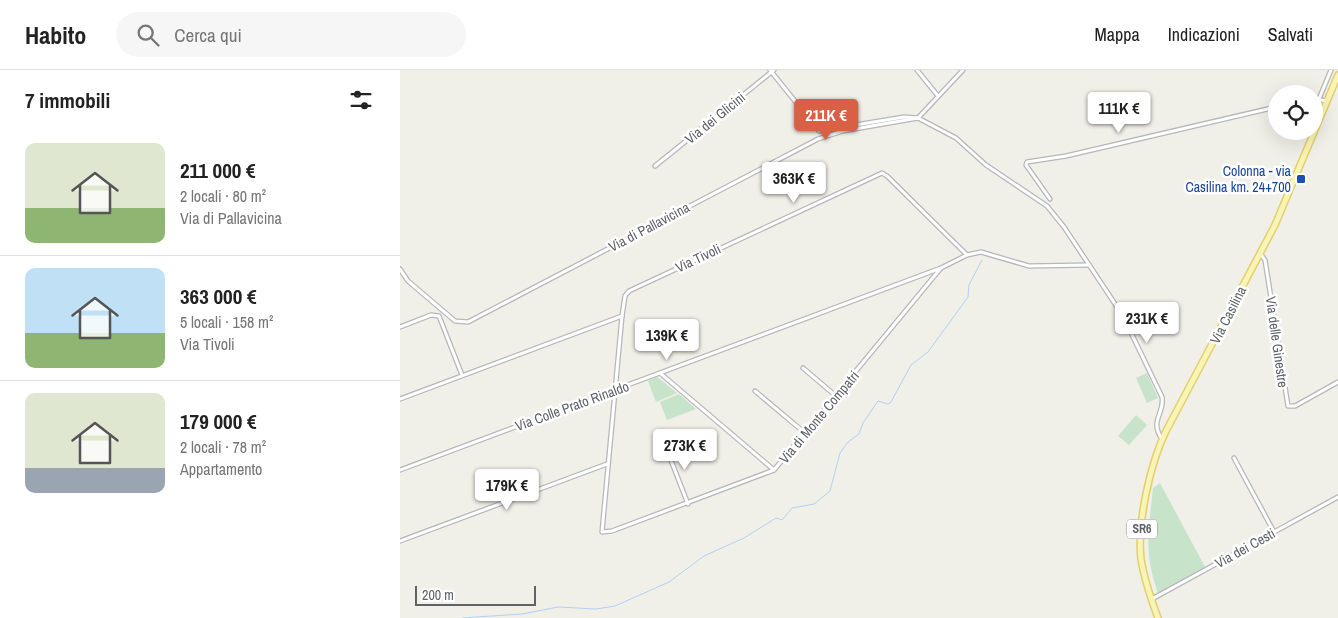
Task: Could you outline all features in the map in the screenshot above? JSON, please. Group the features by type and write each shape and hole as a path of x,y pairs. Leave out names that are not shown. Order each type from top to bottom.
{"main road":[{"name":"Via Casilina","path":"1158,618 1142,566 1141,540 1151,477 1163,439 1279,216 1338,75"}],"street":[{"path":"917,70 938,96"},
{"path":"918,118 963,70"},
{"path":"1323,91 1331,70"},
{"path":"772,71 820,131 904,117 918,118 956,138 986,165 1051,209 1127,324 1161,395 1162,405 1156,424 1163,439"},
{"name":"Via dei Glicini","path":"655,166 772,71"},
{"path":"1323,100 1328,101"},
{"path":"1050,199 1026,165 1027,162 1066,156 1268,110"},
{"name":"Via di Pallavicina","path":"400,269 408,281 454,321 468,322 818,139 843,131 918,118"},
{"name":"Via Tivoli","path":"603,533 607,464 622,316 625,296 631,289 882,173 967,255"},
{"path":"967,255 986,252 1029,266 1089,265"},
{"name":"Via delle Ginestre","path":"1260,253 1265,260 1288,406 1295,406 1338,382"},
{"name":"Via Colle Prato Rinaldo","path":"400,470 941,268 967,255"},
{"name":"Via di Monte Compatri","path":"603,533 688,504 774,470 941,268"},
{"path":"400,327 430,315 438,316 462,375"},
{"path":"400,399 622,316"},
{"path":"804,368 836,396"},
{"path":"660,373 774,470"},
{"path":"755,390 805,433"},
{"path":"665,445 688,504"},
{"path":"1234,458 1274,532"},
{"path":"400,541 607,464"},
{"name":"Via dei Cesti","path":"1152,599 1338,497"}],"green space":[{"path":"1147,373 1158,398 1147,403 1136,378"},
{"path":"657,377 677,393 656,402 648,381"},
{"path":"679,394 696,409 667,420 660,402"},
{"path":"1136,415 1147,425 1129,445 1118,436"},
{"path":"1160,483 1205,567 1158,593 1150,565 1148,541 1153,488"}],"waterway":[{"path":"462,618 522,614 558,607 596,609 615,606 669,582 704,556 744,538 776,518 782,520 792,508 814,504 830,491 840,453 848,442 859,434 863,423 878,401 888,404 891,402 911,365 928,352 968,297 969,285 982,260"}],"place":[{"name":"Colonna - via Casilina km. 24+700","path":"1301,179"}]}
